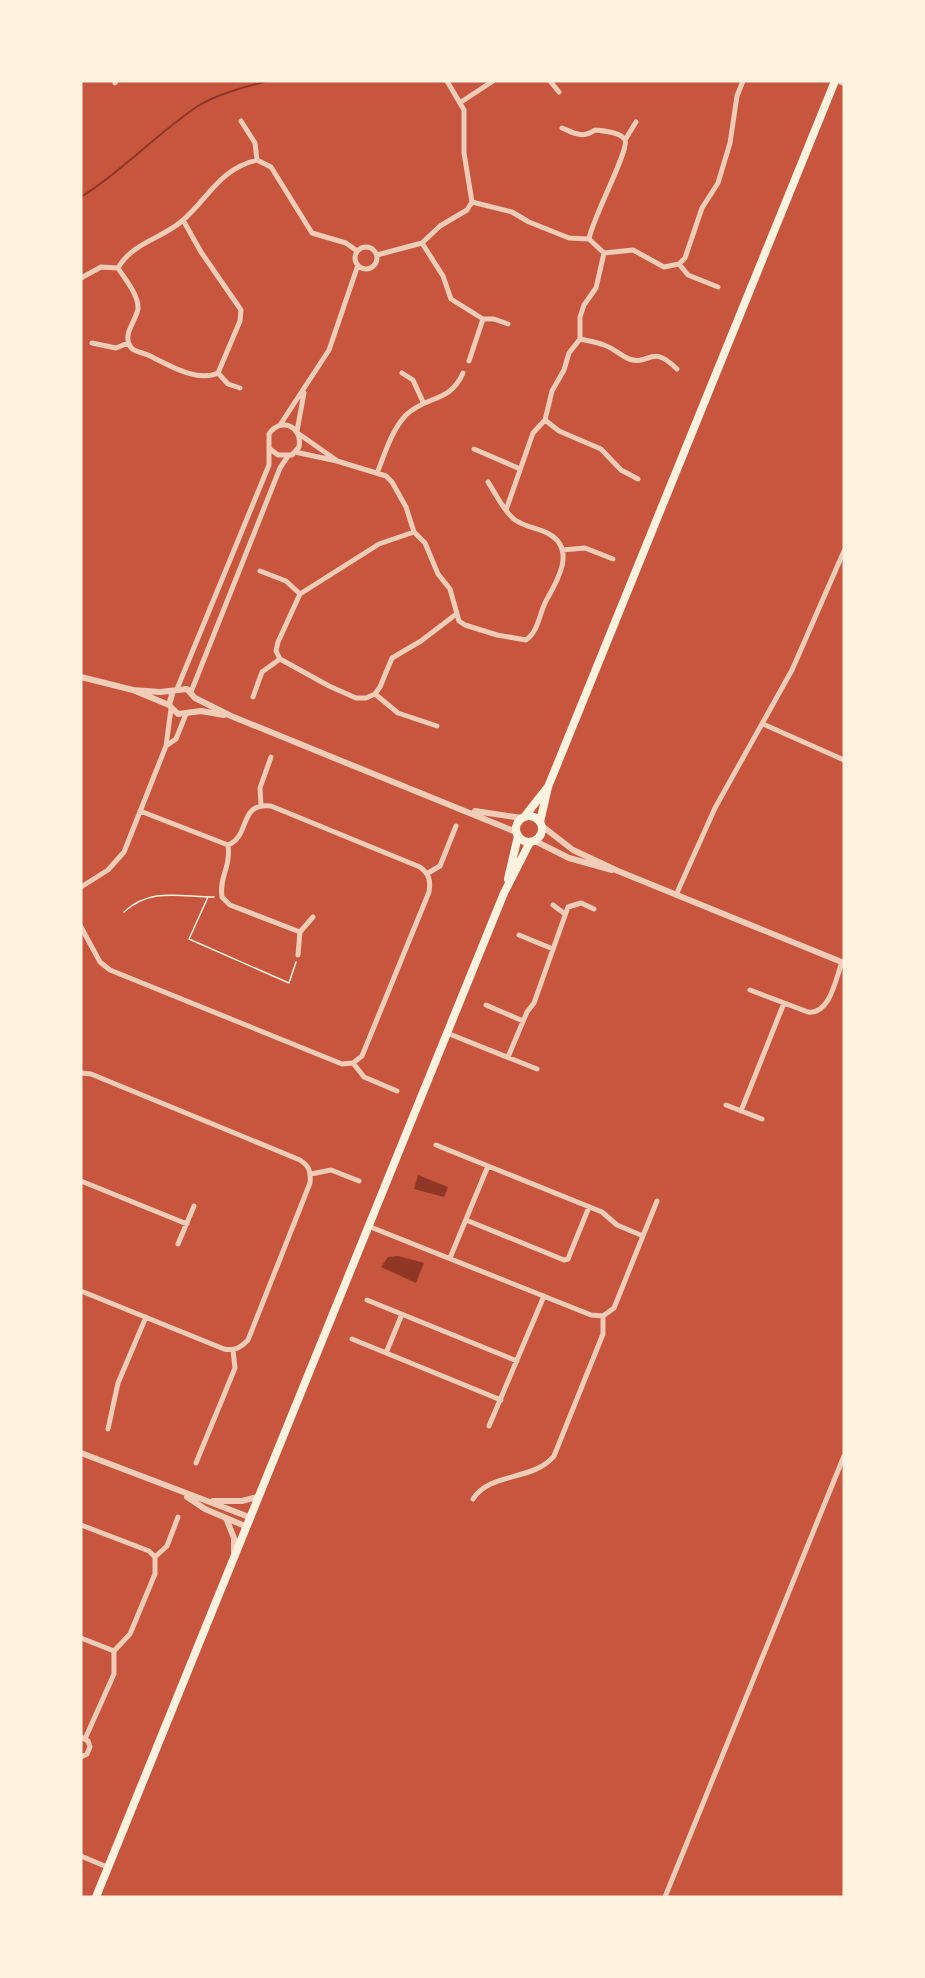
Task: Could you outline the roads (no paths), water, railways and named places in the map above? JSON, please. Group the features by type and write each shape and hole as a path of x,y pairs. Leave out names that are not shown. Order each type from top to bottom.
{"main road":[{"path":"96,1897 504,892 532,841 541,834 548,787 837,81"},
{"path":"504,892 517,834 517,824 548,787"},
{"path":"524,817 534,817 541,824"},
{"path":"517,834 532,841"}],"street":[{"path":"377,255 422,243 440,226 467,210 472,202 464,153 464,110 447,81"},
{"path":"461,102 493,81"},
{"path":"550,81 559,92"},
{"path":"472,202 512,212 529,222 568,238 589,239 604,253 633,250 663,267 679,264 685,258 702,208 718,183 730,143 737,96 743,81"},
{"path":"837,81 844,83"},
{"path":"241,121 255,144 257,160"},
{"path":"625,140 636,122"},
{"path":"562,128 577,135 588,135 595,130 621,135 627,148 590,230 589,239"},
{"path":"118,268 126,254 183,220 216,182 257,160"},
{"path":"257,160 271,167 312,233 346,243 357,251"},
{"path":"183,220 201,252 241,310 240,321 218,373"},
{"path":"422,243 443,276 451,299 483,319 494,319 508,324"},
{"path":"357,251 370,247 377,255 377,262 372,268 364,269 358,266"},
{"path":"81,887 117,863 140,811 166,746 170,707 175,690 269,465 269,434 280,425 329,350 358,266 355,258 357,251"},
{"path":"506,510 518,468 533,432 545,420 552,391 564,370 569,353 580,339 580,317 584,305 596,288 604,253"},
{"path":"679,264 688,275 718,287"},
{"path":"81,278 101,267 118,268"},
{"path":"118,268 136,299 138,309 128,336 128,343 132,350 163,365 206,376 218,373"},
{"path":"469,361 483,319"},
{"path":"580,339 604,345 630,359 638,360 654,355 665,357 677,369"},
{"path":"92,343 116,348 128,343"},
{"path":"218,373 228,384 240,388"},
{"path":"402,373 413,380 423,402"},
{"path":"377,473 395,430 406,416 423,402 434,401 450,393 458,385 463,373"},
{"path":"166,746 176,739 194,705 193,695 280,468 288,456 295,452 300,440 298,432 305,388"},
{"path":"545,420 559,431 601,449 621,470 638,479"},
{"path":"280,425 289,425 337,461"},
{"path":"270,449 278,455 288,456"},
{"path":"474,449 518,468"},
{"path":"295,452 377,473 392,482 406,507 414,532 425,543 438,574 450,589 455,601 455,615 465,625 526,640 533,635 544,603 561,572 562,550 558,541 549,534 517,521 506,510 488,482"},
{"path":"375,694 356,698 280,659 276,651 278,642 300,594 379,544 414,532"},
{"path":"562,550 585,548 613,559"},
{"path":"676,895 715,808 792,670 844,551"},
{"path":"260,571 286,581 300,594"},
{"path":"375,694 392,658 455,615"},
{"path":"253,698 262,672 280,659"},
{"path":"81,677 133,690 170,707 178,714 231,716"},
{"path":"133,690 175,690 193,695 231,716 466,810 517,834"},
{"path":"375,694 398,713 437,726"},
{"path":"763,724 844,760"},
{"path":"261,804 260,788 272,757"},
{"path":"81,927 100,962 110,970 342,1064 353,1063 362,1056 429,892 428,873 420,867 327,828 261,804 252,809 240,836 228,845"},
{"path":"466,810 524,817"},
{"path":"140,811 228,845"},
{"path":"541,824 573,850 618,871 843,962 821,1011 808,1012 750,990"},
{"path":"428,873 440,866 456,826"},
{"path":"532,841 577,861 618,871"},
{"path":"228,845 230,861 220,885 222,897 230,904 300,932"},
{"path":"508,1057 523,1021 534,1003 565,914 574,904 581,903 594,909"},
{"path":"553,905 565,914"},
{"path":"298,956 300,932 313,917"},
{"path":"519,935 553,948"},
{"path":"741,1111 784,1003"},
{"path":"486,1005 523,1021"},
{"path":"447,1033 537,1069"},
{"path":"353,1063 364,1077 397,1091"},
{"path":"81,1073 91,1074 308,1165 311,1174 310,1183 248,1340 233,1350"},
{"path":"726,1105 762,1119"},
{"path":"436,1145 602,1212 617,1225 643,1236"},
{"path":"450,1258 488,1166"},
{"path":"311,1174 331,1170 359,1181"},
{"path":"81,1181 187,1224"},
{"path":"368,1226 591,1315 603,1316 614,1308 657,1201"},
{"path":"178,1244 194,1206"},
{"path":"466,1220 564,1260 568,1259 589,1207"},
{"path":"81,1291 233,1350"},
{"path":"489,1426 544,1296"},
{"path":"367,1300 517,1361"},
{"path":"386,1353 402,1314"},
{"path":"473,1499 483,1488 539,1469 554,1456 603,1334 603,1316"},
{"path":"108,1429 118,1383 146,1317"},
{"path":"352,1339 501,1400"},
{"path":"196,1463 235,1368 233,1350"},
{"path":"81,1453 184,1495 207,1500 249,1517"},
{"path":"665,1897 844,1456"},
{"path":"184,1495 205,1509 245,1526"},
{"path":"207,1500 242,1501 257,1497"},
{"path":"155,1557 167,1546 178,1517"},
{"path":"226,1518 234,1538 234,1553"},
{"path":"81,1526 149,1551 155,1557 155,1574 130,1634 114,1651 114,1674 83,1738 90,1747 87,1754 81,1757"},
{"path":"81,1638 114,1651"},
{"path":"81,1856 107,1867"}],"waterway":[{"path":"81,197 111,176 198,106 222,94 267,81"}]}
